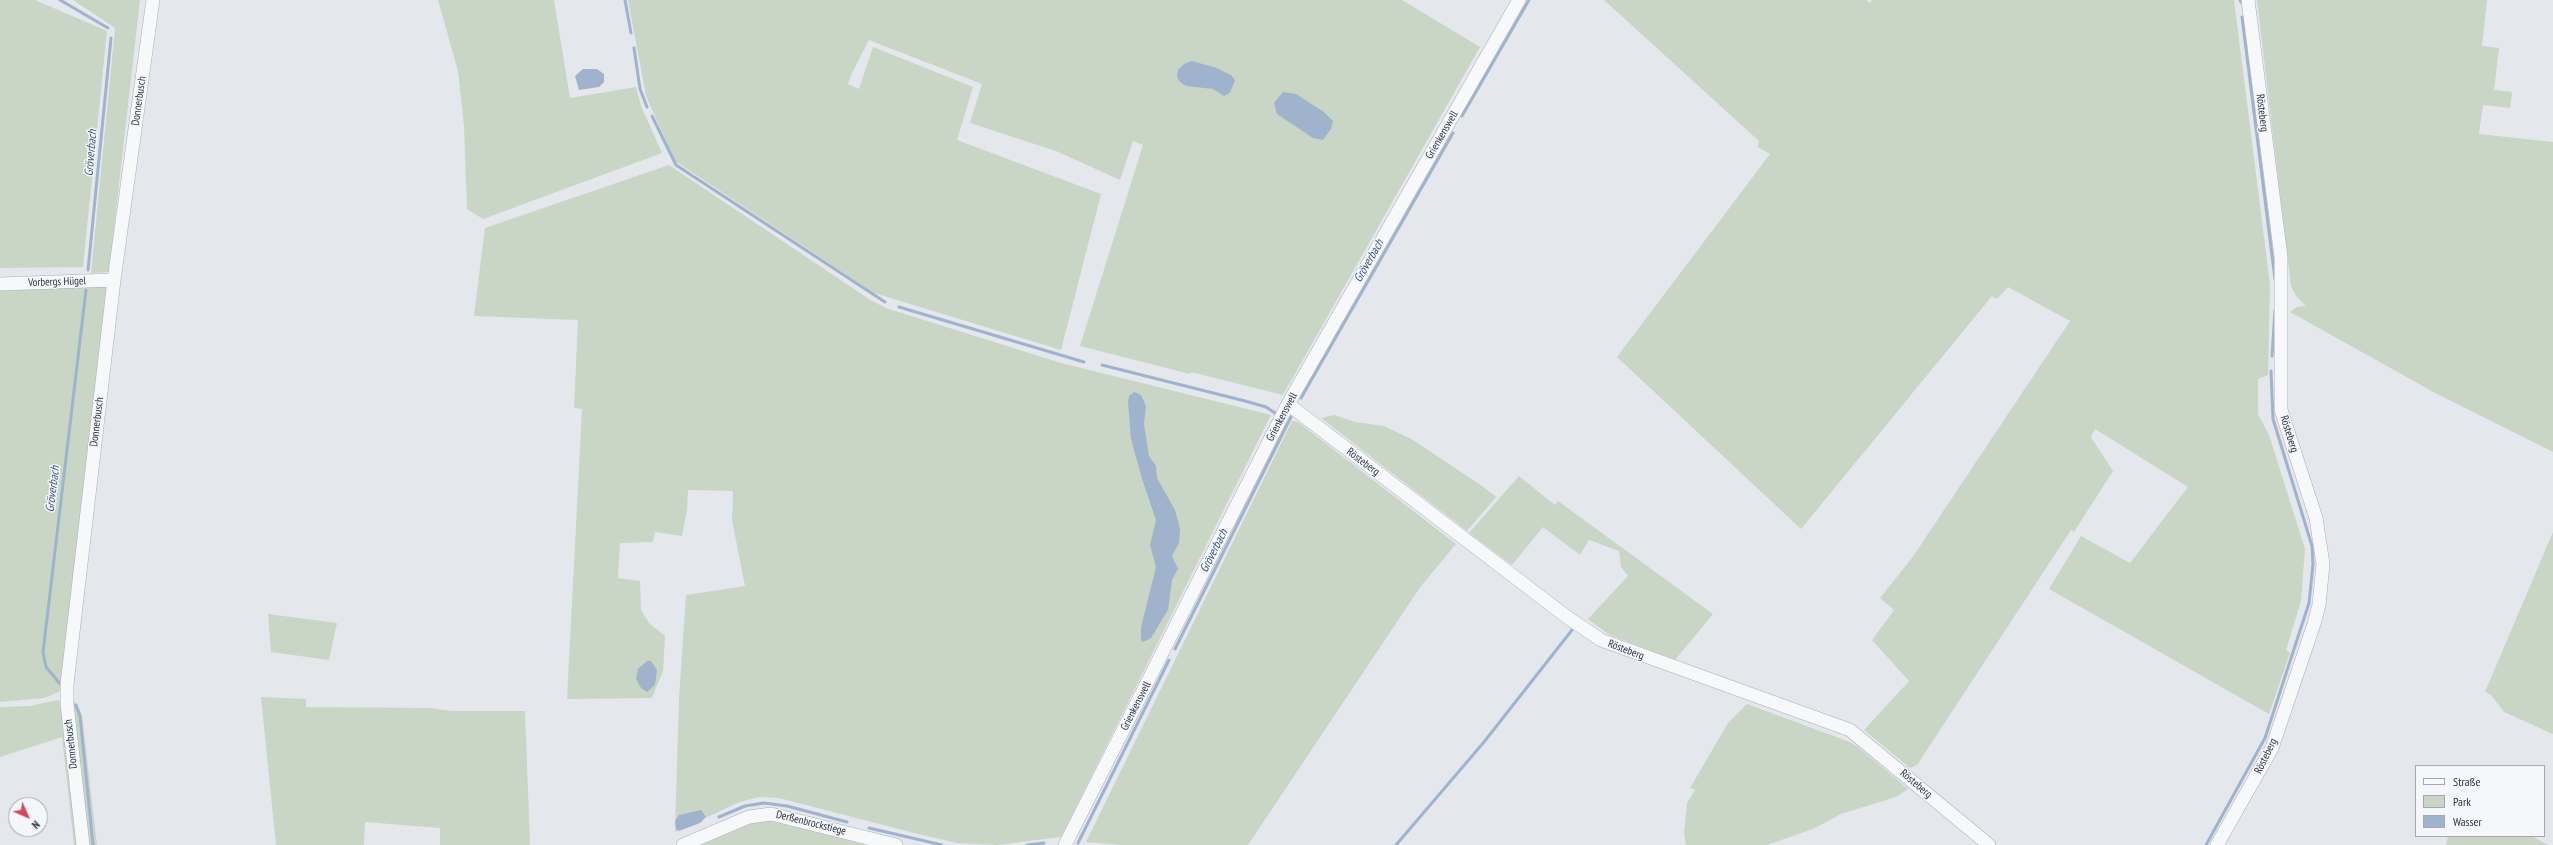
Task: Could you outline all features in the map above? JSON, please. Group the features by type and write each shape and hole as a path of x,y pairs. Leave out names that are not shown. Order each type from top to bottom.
{"street":[{"name":"Donnerbusch","path":"82,845 66,695 114,280 153,0"},
{"name":"Grienkenswell","path":"1065,845 1288,404 1519,0"},
{"name":"Rösteberg","path":"2217,845 2272,748 2314,624 2319,605 2323,564 2316,518 2281,410 2281,257 2248,0"},
{"name":"Vorbergs Hügel","path":"0,284 114,280"},
{"name":"Rösteberg","path":"1288,404 1566,617 1601,640 1850,730 1989,845"},
{"name":"Derßenbrockstiege","path":"683,845 748,817 771,814 896,845"}],"green space":[{"path":"0,0 35,0 107,31 83,267 0,268"},
{"path":"73,0 140,0 109,272 91,273 115,28"},
{"path":"438,0 554,0 570,98 636,87 641,106 662,153 483,219 467,209 464,126 458,71"},
{"path":"628,0 1402,0 1480,47 1283,395 1191,372 1190,374 1080,346 1143,145 1133,141 1120,180 1056,151 970,123 982,84 869,40 852,73 848,84 859,89 873,47 973,87 957,140 1101,194 1061,350 874,293 675,161 646,96"},
{"path":"1604,0 1866,0 1870,3 1872,0 2234,0 2270,285 2268,375 2258,379 2258,414 2269,435 2305,549 2301,601 2286,650 2290,653 2269,714 2049,589 2081,536 2130,563 2188,487 2095,429 2091,437 2113,471 2074,532 2071,530 1917,765 1910,768 1864,730 1909,681 1872,640 1894,610 1880,598 1912,558 2070,321 2008,287 1997,299 1992,296 1801,529 1617,357 1770,154 1758,147 1759,141"},
{"path":"2257,0 2487,0 2482,46 2499,48 2494,90 2512,92 2510,108 2483,105 2479,134 2553,142 2553,452 2437,394 2290,312 2297,307 2306,306 2296,296 2291,286"},
{"path":"669,165 872,301 886,308 1061,363 1271,415 1061,837 997,845 958,843 779,798 759,797 740,802 675,832 679,698 686,595 745,586 732,520 733,491 688,490 687,510 682,536 655,532 653,542 620,543 618,578 640,581 641,610 649,623 665,636 663,671 652,698 567,699 582,409 574,408 578,320 474,316 485,228"},
{"path":"108,285 62,682 59,692 44,698 0,702 0,286"},
{"path":"1334,415 1355,422 1384,426 1413,440 1496,497 1467,531 1321,418"},
{"path":"1292,421 1298,422 1456,544 1421,586 1248,845 1122,845 1086,842"},
{"path":"1519,476 1555,505 1558,501 1713,614 1675,660 1608,634 1588,619 1628,576 1621,567 1619,551 1589,540 1580,555 1543,527 1512,565 1469,533"},
{"path":"2553,532 2553,734 2504,712 2491,695 2485,692"},
{"path":"268,614 337,623 329,660 271,652"},
{"path":"261,697 306,699 306,707 429,708 452,711 525,711 530,845 440,845 440,828 365,822 364,845 276,845"},
{"path":"58,700 62,703 80,845 74,845 62,737 0,757 0,707 30,706"},
{"path":"75,701 82,715 97,845 88,845 73,708"},
{"path":"1747,704 1857,746 1908,789 1896,797 1841,814 1813,829 1767,845 1686,845 1684,834 1687,803 1695,790 1690,788 1728,723"},
{"path":"769,821 788,824 865,845 702,845 749,824"},
{"path":"2448,837 2534,837 2548,845 2446,845"}],"water":[{"path":"1192,61 1217,68 1231,75 1235,80 1230,93 1224,96 1213,89 1186,86 1180,82 1177,77 1178,70 1184,64"},
{"path":"583,69 597,69 604,74 604,82 599,87 579,90 575,76"},
{"path":"1283,92 1296,94 1324,112 1333,121 1331,129 1323,140 1313,138 1277,114 1274,103"},
{"path":"1134,392 1141,395 1146,406 1144,424 1149,456 1156,466 1157,478 1175,510 1180,529 1179,543 1172,556 1178,569 1172,580 1168,610 1151,638 1143,642 1141,640 1141,627 1156,567 1150,545 1156,520 1142,479 1131,439 1128,402 1129,396"},
{"path":"647,661 651,661 657,670 655,685 647,692 641,688 636,679 638,669"},
{"path":"701,810 706,817 700,823 679,831 676,829 675,821 679,815"}],"waterway":[{"name":"Gröverbach","path":"60,0 108,28"},
{"path":"625,0 631,33"},
{"name":"Gröverbach","path":"1462,116 1529,0"},
{"path":"2242,17 2275,279"},
{"name":"Gröverbach","path":"88,270 111,38"},
{"path":"634,48 640,89 647,107"},
{"path":"652,116 676,165 885,302"},
{"name":"Gröverbach","path":"1301,398 1453,133"},
{"name":"Gröverbach","path":"61,685 46,667 43,652 86,290"},
{"path":"899,307 1084,362"},
{"path":"2272,356 2275,310"},
{"path":"1102,365 1245,401 1266,407 1275,413"},
{"path":"2206,845 2265,738 2309,603 2313,564 2312,546 2273,419 2271,371"},
{"name":"Gröverbach","path":"1175,649 1291,417"},
{"path":"1396,845 1484,742 1572,630"},
{"name":"Gröverbach","path":"1078,843 1169,660"},
{"name":"Gröverbach","path":"76,705 80,716 93,845"},
{"path":"719,817 745,806 764,803 787,806 847,822"},
{"path":"869,828 942,845"},
{"path":"1027,845 1044,843"}]}
